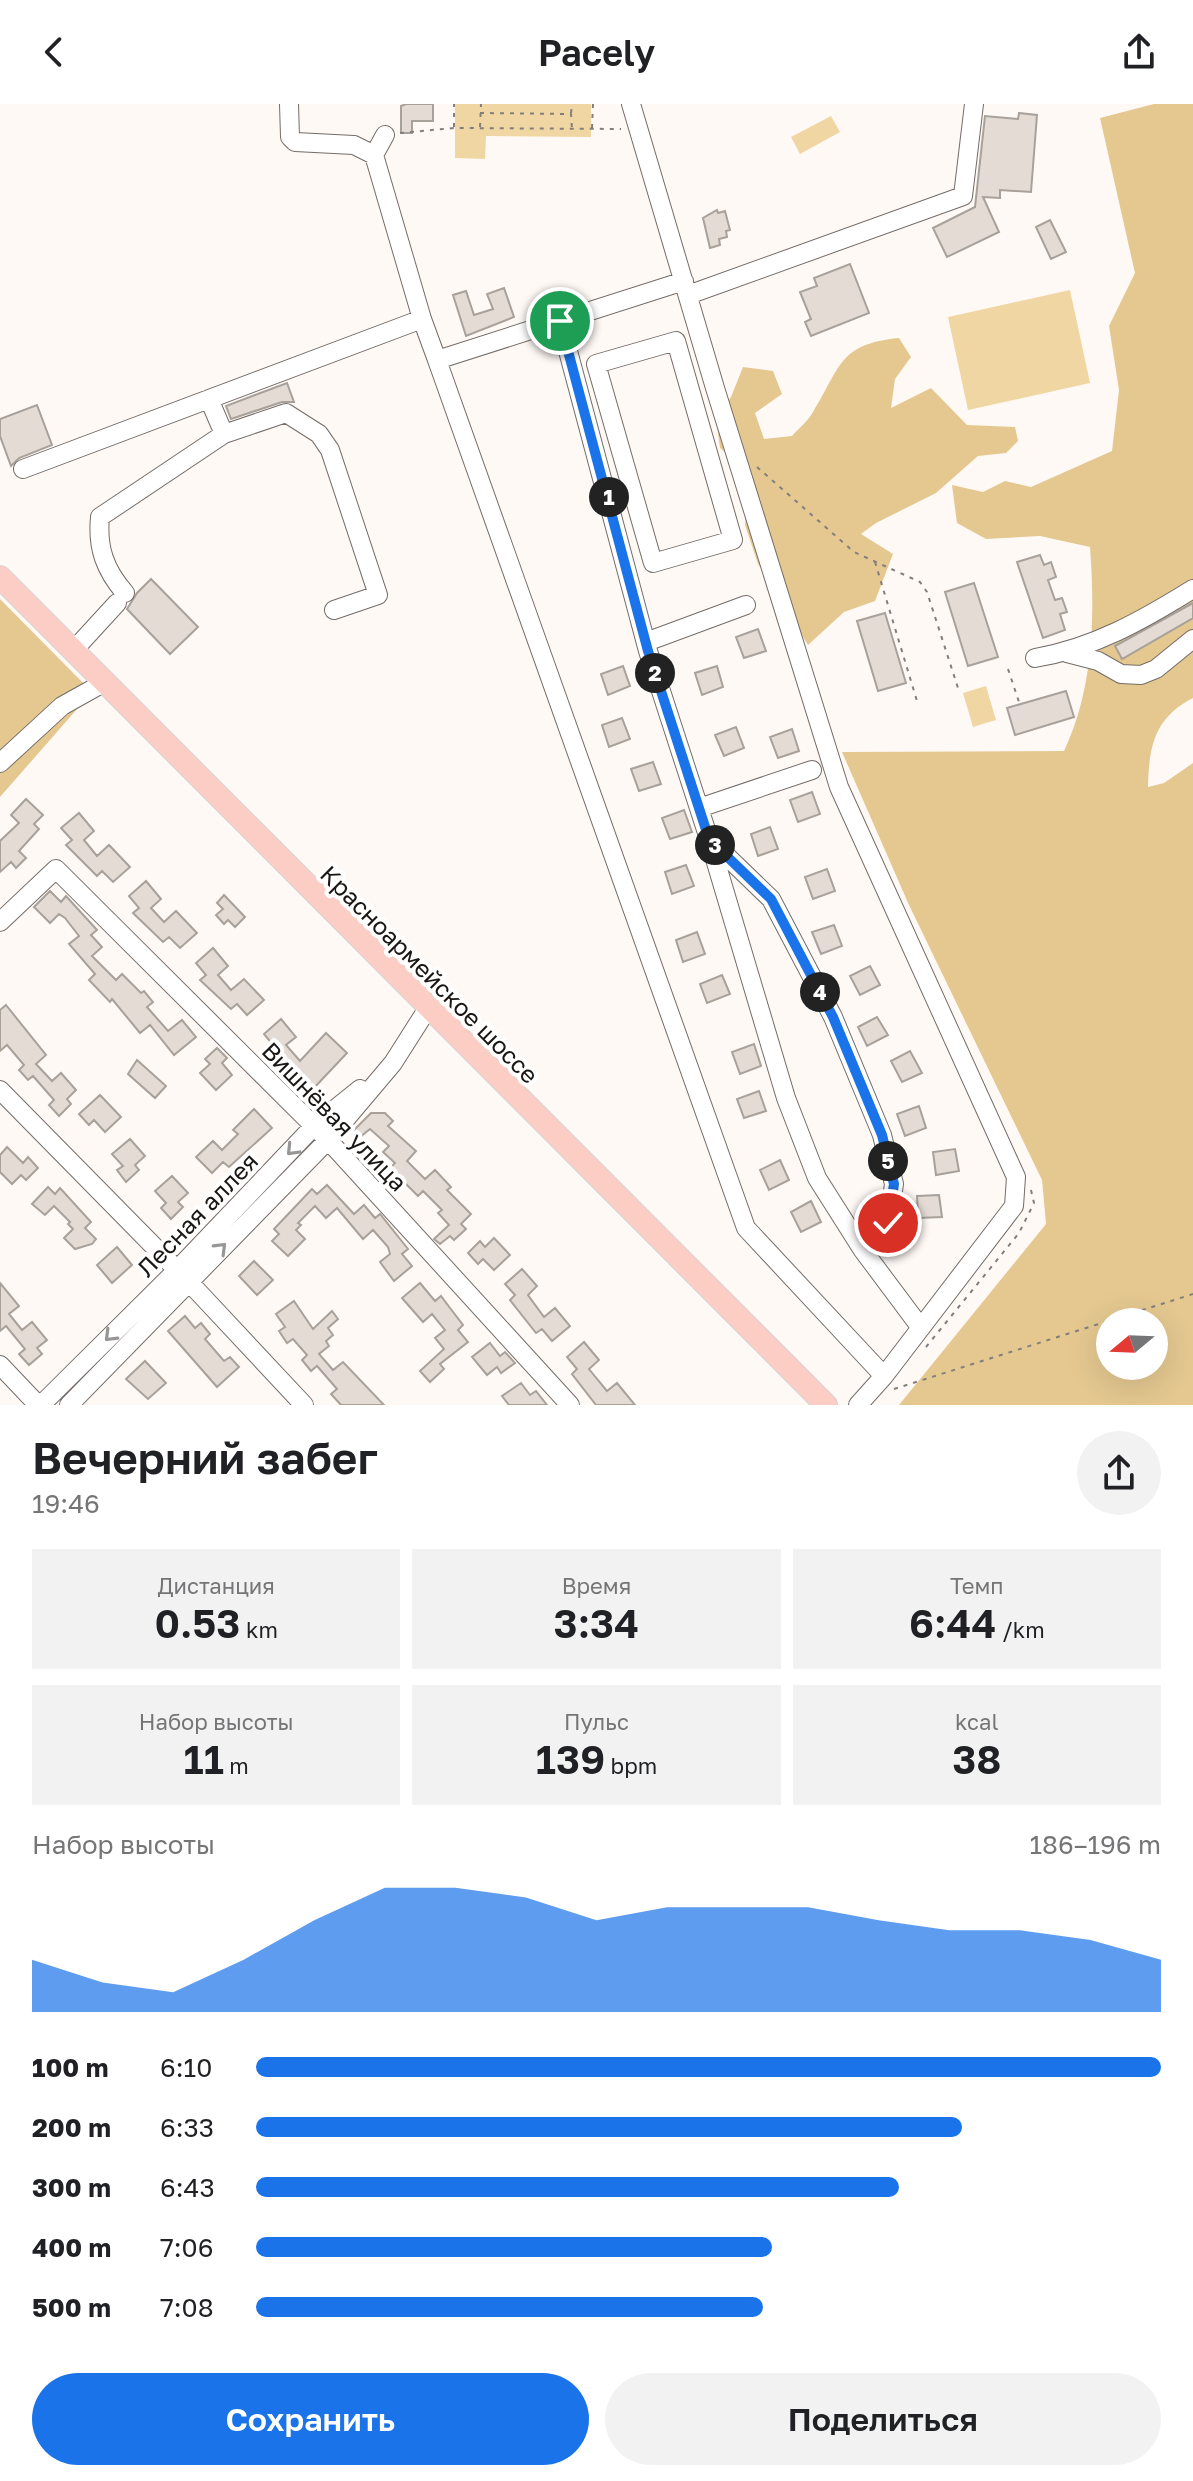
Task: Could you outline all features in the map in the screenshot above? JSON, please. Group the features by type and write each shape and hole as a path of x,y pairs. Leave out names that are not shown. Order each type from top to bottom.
{"main road":[{"name":"Красноармейское шоссе","path":"0,577 826,1405"}],"street":[{"path":"289,104 290,137 295,142 354,145 374,155"},
{"path":"631,104 839,787 1016,1177 1014,1206 921,1328 893,1377 858,1405"},
{"path":"437,360 560,321 686,288 963,196 974,104"},
{"path":"385,135 374,155 422,319 746,1228 893,1377"},
{"path":"23,469 422,319"},
{"path":"560,321 646,642 709,839 786,1098 817,1178 862,1249 921,1328"},
{"path":"676,341 733,540 653,563 600,380 596,364 676,341"},
{"path":"579,390 600,380"},
{"path":"694,404 718,396"},
{"path":"209,399 224,434"},
{"path":"73,651 121,598 102,559 98,534 100,517 224,434 286,413 319,434 330,450 378,595 334,610"},
{"path":"619,536 642,527"},
{"path":"1035,658 1067,653 1119,632 1193,589"},
{"path":"646,642 746,605"},
{"path":"1067,653 1121,674 1141,675 1156,669 1193,639"},
{"path":"1100,640 1112,657 1110,668"},
{"path":"0,763 62,706 105,682"},
{"path":"699,808 812,770"},
{"path":"709,839 771,899 833,1017 882,1135 894,1184 888,1223 862,1249"},
{"name":"Вишнёвая улица","path":"0,922 56,869 328,1140 570,1405"},
{"path":"69,1405 182,1276 328,1140 393,1063 428,1008"},
{"name":"Лесная аллея","path":"39,1405 182,1276 314,1126 393,1063"},
{"path":"0,1090 304,1405"},
{"path":"0,1365 39,1405"}],"path":[{"path":"454,104 454,128"},
{"path":"480,128 481,104"},
{"path":"572,104 572,129"},
{"path":"592,130 593,104"},
{"path":"480,113 571,114"},
{"path":"385,135 454,128 638,128"},
{"path":"749,460 854,552 920,582 927,592 958,688"},
{"path":"874,561 917,701"},
{"path":"1008,669 1019,702"},
{"path":"921,1354 1019,1233 1034,1203 1029,1181"},
{"path":"893,1377 892,1390 1193,1294"}],"shaded area":[{"path":"455,104 591,104 591,137 486,136 485,159 455,158"},
{"path":"1154,104 1193,104 1193,698 1170,715 1156,735 1148,787 1164,783 1193,763 1193,1405 899,1405 1046,1224 1042,1180 909,905 842,752 1064,751 1074,727 1087,677 1092,625 1090,547 1040,536 986,539 957,523 952,485 983,492 1005,481 1031,487 1112,451 1119,390 1109,326 1135,273 1100,118"},
{"path":"831,116 840,132 800,154 791,137"},
{"path":"1070,290 1090,383 968,410 948,317"},
{"path":"899,338 911,357 895,379 891,408 931,388 967,425 1015,427 1018,441 1006,453 978,456 936,493 876,523 861,534 893,554 875,601 844,612 808,645 758,564 745,525 750,473 720,448 716,418 731,397 743,367 773,371 782,394 755,413 764,439 792,436 811,415 836,370 852,352 879,341"},
{"path":"0,599 92,692 0,797"},
{"path":"986,686 996,720 973,727 963,693"}],"building":[{"path":"433,104 433,121 412,121 412,133 401,133 401,106"},
{"path":"1019,113 1037,115 1031,192 1000,190 1000,198 983,197 999,232 947,257 933,228 975,207 985,116 1018,119"},
{"path":"717,210 718,213 725,211 730,230 726,231 727,237 719,239 720,245 710,248 703,218"},
{"path":"1050,220 1066,252 1051,259 1036,227"},
{"path":"850,264 869,313 811,336 805,322 811,319 800,292 817,286 814,278"},
{"path":"504,288 514,317 466,336 453,295 466,291 474,315 493,309 487,294"},
{"path":"287,383 294,402 282,402 231,419 226,406"},
{"path":"37,405 52,445 19,458 11,466 0,436 0,419"},
{"path":"1040,555 1044,565 1051,562 1056,577 1048,580 1055,600 1062,598 1067,612 1060,614 1065,630 1043,638 1017,562"},
{"path":"151,579 198,627 170,654 127,609"},
{"path":"974,583 998,657 968,666 945,592"},
{"path":"1193,603 1193,618 1122,659 1115,646"},
{"path":"885,613 906,683 878,691 857,621"},
{"path":"758,629 766,651 744,658 736,637"},
{"path":"623,666 630,686 608,695 601,674"},
{"path":"717,666 723,687 702,695 695,673"},
{"path":"1066,691 1074,717 1015,735 1007,708"},
{"path":"622,718 630,739 609,747 602,725"},
{"path":"736,727 744,748 724,756 715,735"},
{"path":"792,729 799,751 778,758 770,737"},
{"path":"653,762 661,784 639,791 631,769"},
{"path":"812,792 820,814 798,822 790,800"},
{"path":"26,799 43,815 34,824 39,829 19,851 26,858 16,868 11,862 0,872 0,841 19,823 11,815"},
{"path":"684,810 692,832 670,839 662,818"},
{"path":"79,813 94,831 84,840 97,856 109,845 130,867 113,882 102,871 97,876 66,845 72,840 61,828"},
{"path":"770,827 778,849 758,856 751,834"},
{"path":"686,865 694,886 672,894 665,872"},
{"path":"827,869 835,891 813,899 805,877"},
{"path":"146,881 161,899 151,908 164,922 176,911 197,933 180,948 169,937 163,942 133,913 139,908 129,896"},
{"path":"50,891 61,902 66,896 97,930 91,935 102,947 92,956 116,980 122,974 141,993 144,991 153,1002 147,1007 168,1031 182,1020 196,1037 174,1055 150,1025 140,1033 112,999 110,1002 89,980 95,974 69,944 79,936 65,918 59,914 50,923 34,907"},
{"path":"224,895 245,917 235,927 228,920 224,924 216,915 223,909 217,903"},
{"path":"834,925 842,946 821,954 812,932"},
{"path":"697,932 705,954 683,962 676,940"},
{"path":"213,948 228,966 218,975 231,990 244,979 264,1000 247,1015 237,1004 231,1009 200,980 206,975 196,963"},
{"path":"870,966 880,985 860,995 850,976"},
{"path":"722,975 730,994 707,1003 700,984"},
{"path":"6,1005 46,1055 36,1064 52,1081 61,1073 76,1090 67,1099 71,1104 59,1116 49,1105 54,1100 33,1076 28,1080 19,1070 24,1065 7,1045 0,1051 0,1010"},
{"path":"877,1017 888,1035 867,1046 858,1027"},
{"path":"281,1019 296,1037 286,1045 300,1061 326,1033 347,1053 312,1090 268,1051 274,1046 264,1034"},
{"path":"754,1044 761,1066 740,1074 732,1052"},
{"path":"217,1048 227,1058 222,1063 232,1075 216,1090 200,1073 210,1064 205,1059"},
{"path":"910,1051 922,1073 902,1082 891,1061"},
{"path":"137,1060 166,1086 155,1098 128,1074"},
{"path":"759,1091 766,1111 744,1118 737,1099"},
{"path":"100,1095 121,1117 105,1132 94,1120 89,1125 79,1114"},
{"path":"919,1106 926,1128 905,1136 897,1114"},
{"path":"254,1109 272,1128 229,1167 223,1162 212,1173 196,1157 213,1141 222,1150 238,1134 233,1130"},
{"path":"371,1113 385,1113 393,1121 388,1126 416,1151 407,1161 425,1179 435,1170 451,1187 447,1190 471,1214 461,1224 466,1229 454,1240 450,1236 440,1244 434,1239 449,1225 438,1213 442,1210 423,1191 418,1196 390,1168 395,1163 383,1152 389,1146 370,1129 360,1137 354,1130"},
{"path":"130,1139 145,1156 135,1165 139,1170 126,1182 117,1170 123,1166 112,1154"},
{"path":"7,1147 23,1163 28,1157 38,1168 26,1180 21,1175 12,1184 0,1172 0,1155"},
{"path":"955,1149 959,1171 936,1175 933,1152"},
{"path":"780,1160 789,1180 769,1190 760,1170"},
{"path":"172,1176 188,1193 178,1202 183,1207 171,1219 161,1208 166,1203 155,1191"},
{"path":"327,1185 354,1214 364,1205 375,1218 380,1214 408,1249 402,1254 412,1266 394,1281 380,1262 390,1254 388,1247 373,1230 363,1239 337,1208 326,1218 315,1206 298,1223 301,1225 296,1230 305,1239 288,1256 272,1241 279,1234 274,1229 312,1189 317,1194"},
{"path":"48,1187 55,1194 60,1188 91,1222 85,1228 96,1239 92,1244 75,1249 64,1238 73,1229 68,1224 70,1222 54,1206 45,1215 32,1204"},
{"path":"939,1195 942,1217 918,1218 917,1196"},
{"path":"811,1201 821,1222 801,1232 791,1212"},
{"path":"494,1238 510,1255 494,1270 483,1259 478,1264 468,1253 480,1241 485,1247"},
{"path":"117,1247 132,1265 112,1283 97,1265"},
{"path":"254,1261 273,1280 257,1295 239,1276"},
{"path":"522,1269 537,1286 528,1295 544,1317 555,1308 570,1326 552,1341 542,1329 536,1333 510,1300 515,1295 505,1284"},
{"path":"0,1283 19,1306 9,1314 22,1330 32,1322 47,1340 37,1348 42,1354 29,1365 19,1354 25,1349 6,1326 0,1331"},
{"path":"420,1283 435,1301 441,1296 463,1325 458,1330 468,1342 440,1364 444,1369 430,1382 420,1371 444,1349 435,1338 445,1330 432,1314 423,1322 402,1298"},
{"path":"294,1301 313,1329 332,1311 338,1319 328,1328 333,1335 326,1341 329,1346 319,1354 333,1370 343,1362 384,1405 341,1405 331,1394 337,1389 317,1366 311,1371 302,1360 307,1355 293,1339 287,1343 279,1331 285,1327 276,1314"},
{"path":"185,1316 195,1328 201,1323 210,1334 205,1339 224,1361 230,1357 239,1367 217,1387 168,1331"},
{"path":"584,1342 599,1360 589,1369 593,1374 607,1391 617,1383 635,1405 596,1405 572,1374 577,1369 567,1357"},
{"path":"490,1343 500,1356 505,1352 515,1363 501,1373 497,1367 487,1375 472,1357"},
{"path":"145,1361 166,1383 148,1399 126,1379"},
{"path":"521,1383 530,1395 536,1391 547,1405 509,1405 502,1396"}],"route":[{"path":"560,321 648,651 709,839 771,899 833,1017 882,1135 894,1184 888,1223"}]}
